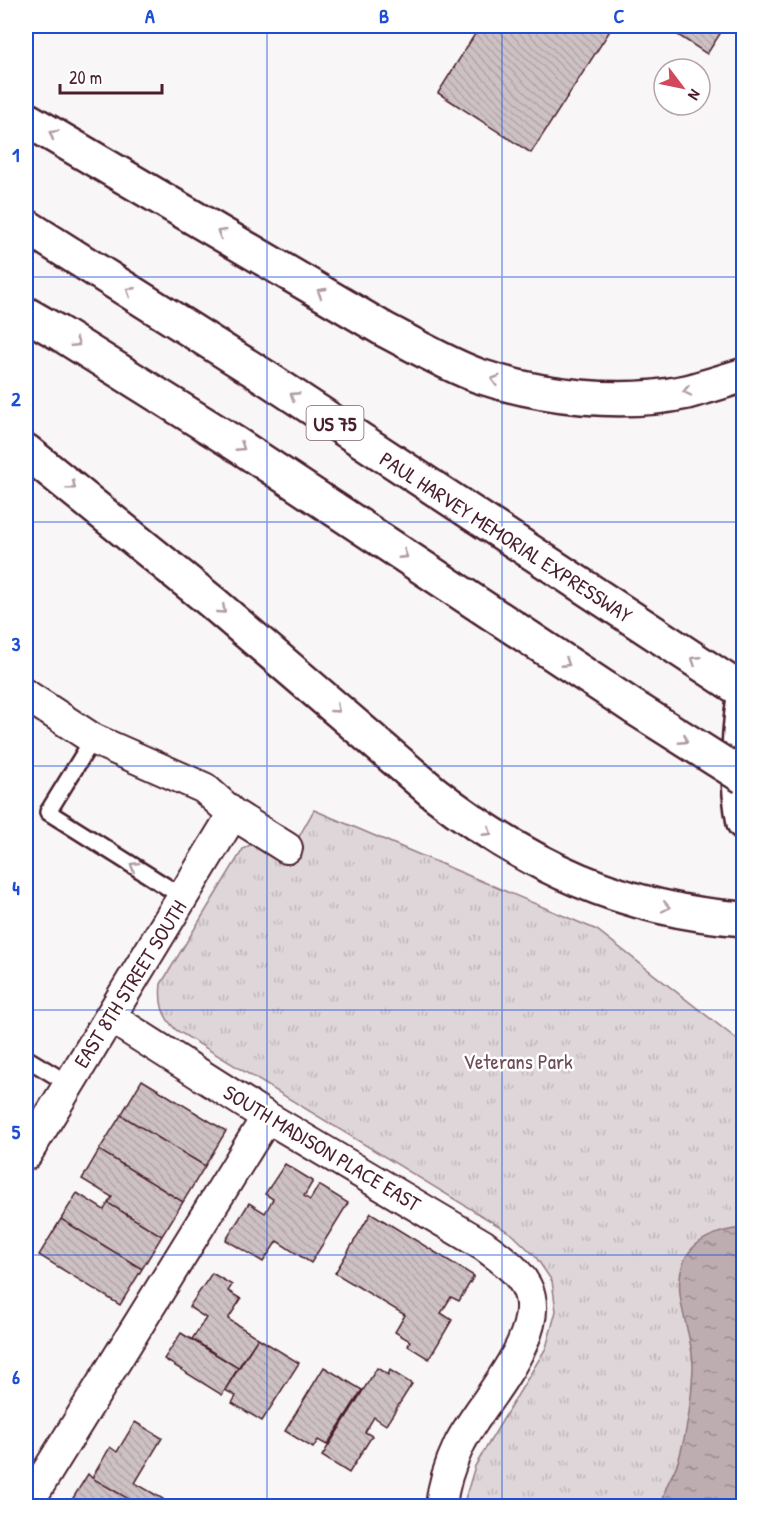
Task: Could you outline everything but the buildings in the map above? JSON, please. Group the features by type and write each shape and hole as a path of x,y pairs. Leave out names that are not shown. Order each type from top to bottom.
{"highway":[{"path":"26,119 385,330 446,362 480,376 525,389 558,394 628,398 685,392 744,375"},
{"name":"PAUL HARVEY MEMORIAL EXPRESSWAY","path":"26,226 265,377 744,695"},
{"path":"26,314 236,444 635,708 744,777"},
{"path":"26,451 213,602 467,819 540,863 611,894 698,914 744,919"},
{"path":"744,695 739,730 740,802 744,823"}],"street":[{"path":"26,695 93,739 204,788 233,814 287,848"},
{"name":"EAST 8TH STREET SOUTH","path":"26,1155 233,814"},
{"name":"SOUTH MADISON PLACE EAST","path":"110,1017 267,1117 483,1245 506,1262 527,1287 532,1314 523,1344 459,1444 443,1488 441,1506"},
{"path":"26,1506 267,1117"}],"lane":[{"path":"93,739 48,812 183,897"},
{"path":"26,1058 69,1084"}],"green space":[{"name":"Veterans Park","path":"314,810 597,930 743,1044 743,1506 463,1506 475,1466 546,1348 556,1311 552,1281 535,1256 512,1234 176,1030 167,1020 161,1003 161,984 243,849 253,843 288,856"}],"water":[{"path":"743,1228 743,1506 663,1506 665,1492 683,1444 692,1390 692,1355 680,1290 683,1264 693,1248 707,1237"}]}
